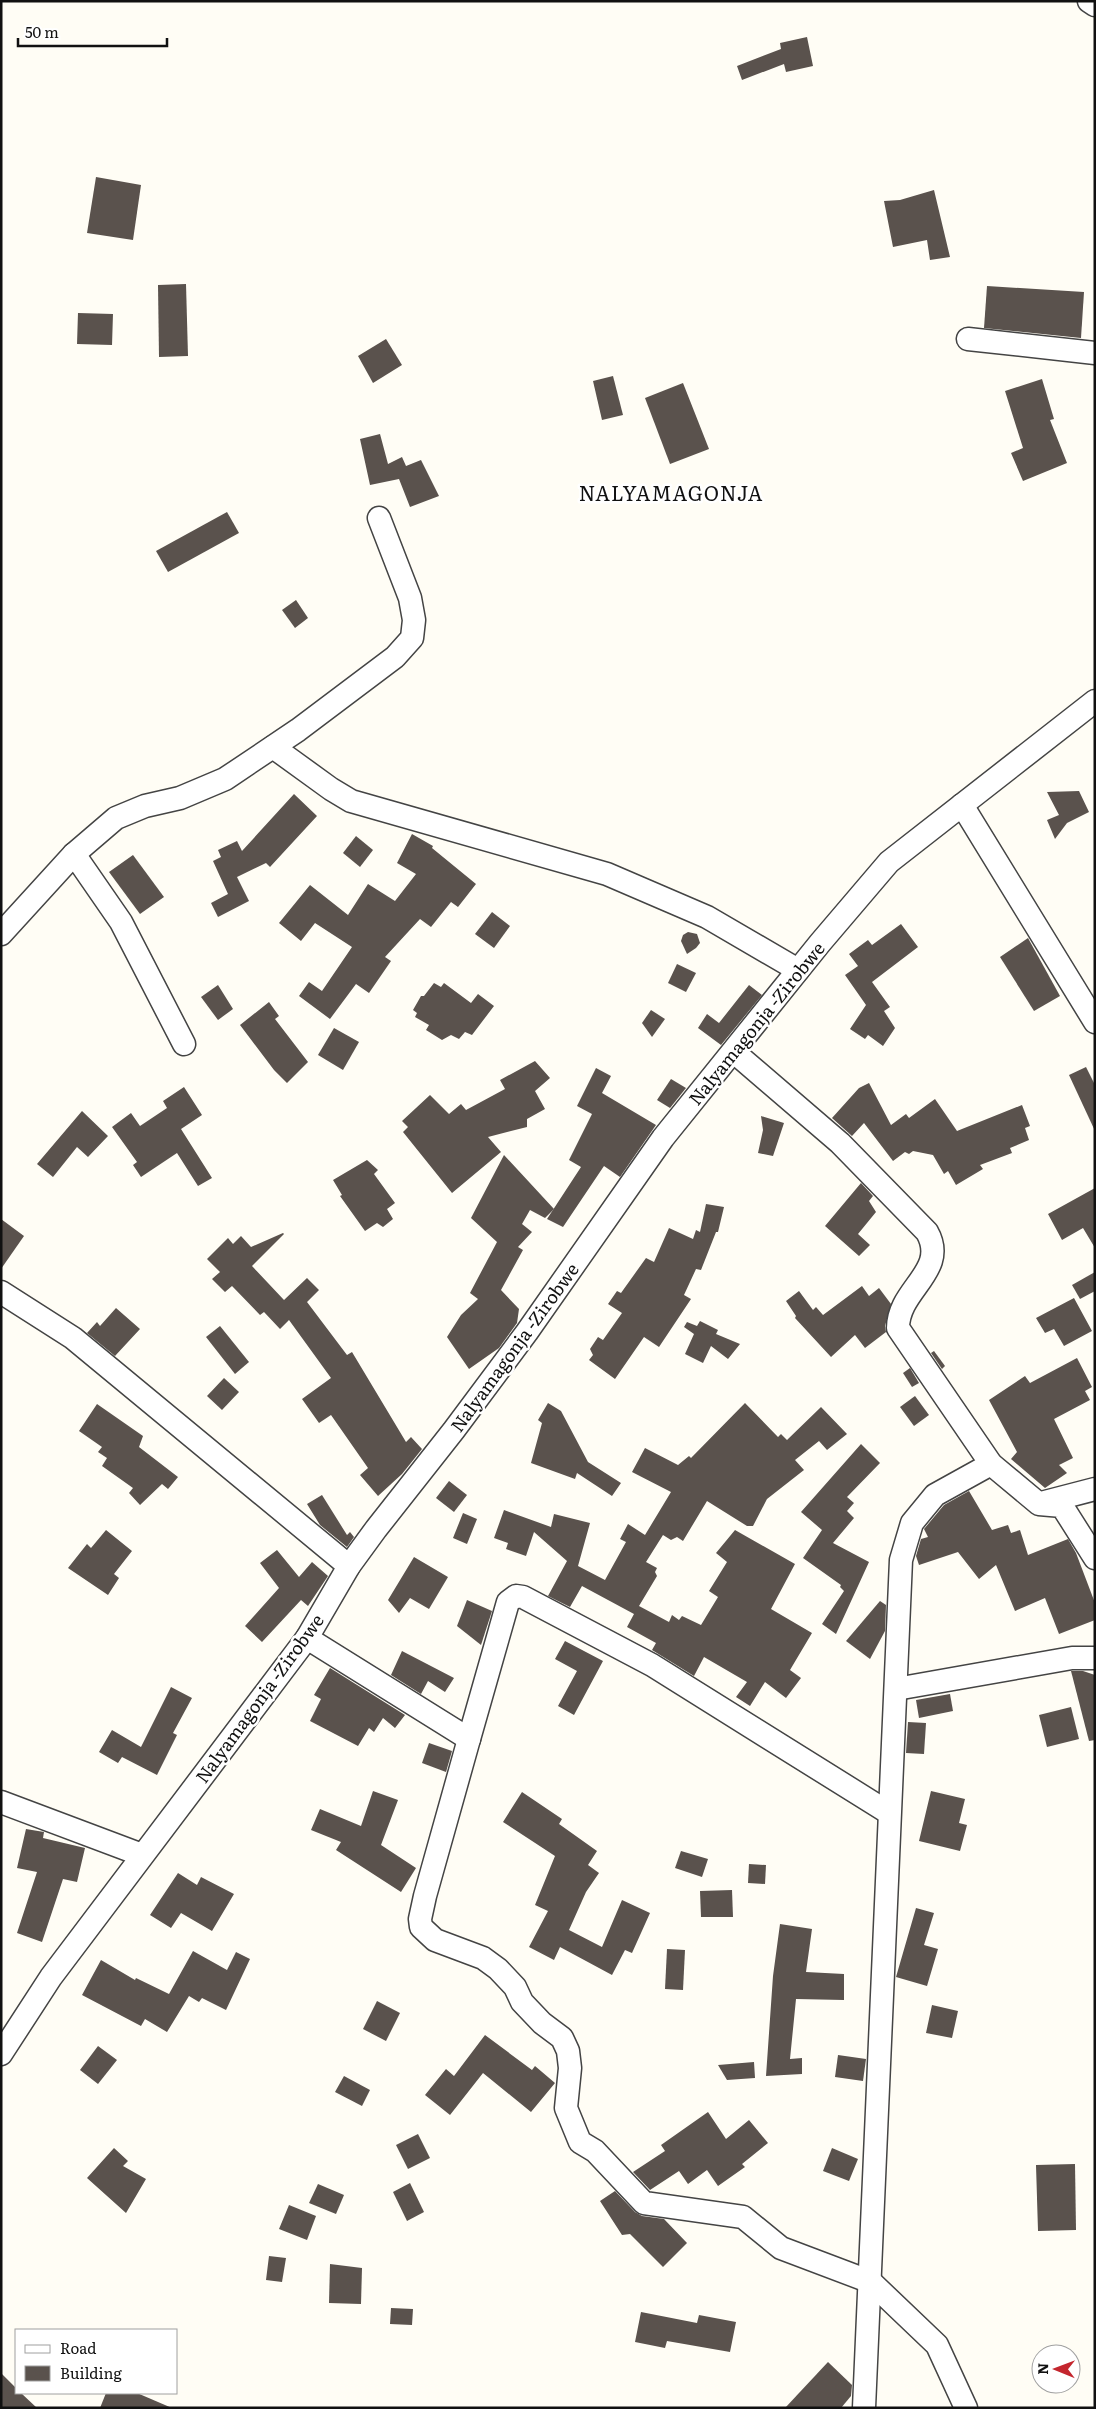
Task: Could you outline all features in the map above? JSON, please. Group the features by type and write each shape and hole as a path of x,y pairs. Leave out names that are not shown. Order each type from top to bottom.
{"street":[{"path":"1089,1 1095,5"},
{"path":"968,339 1095,353"},
{"path":"1,934 74,854 116,818 145,806 180,798 225,779 273,747 395,656 412,638 414,620 410,598 379,518"},
{"name":"Nalyamagonja -Zirobwe","path":"1,2054 51,1977 308,1638 349,1566 527,1332 663,1138 798,970 889,862 1095,702"},
{"path":"273,747 330,789 351,801 607,874 706,917 798,970"},
{"path":"962,805 1095,1022"},
{"path":"74,854 121,922 184,1044"},
{"path":"734,1052 840,1143 927,1232 932,1241 934,1259 902,1305 898,1317 898,1328 991,1464 1039,1504 1062,1506 1095,1558"},
{"path":"1,1292 73,1338 349,1566"},
{"path":"864,2408 901,1560 912,1523 935,1495 991,1464"},
{"path":"1039,1504 1095,1490"},
{"path":"889,1814 652,1665 523,1597 516,1596 508,1602 468,1739 425,1896 420,1918 421,1928 435,1940 484,1958 498,1969 514,1987 522,2002 542,2023 562,2038 568,2051 570,2068 566,2108 580,2142 595,2151 644,2203 743,2217 781,2248 870,2282 937,2345 966,2408"},
{"path":"308,1638 468,1739"},
{"path":"896,1689 1072,1658 1095,1658"},
{"path":"1,1802 142,1855"}],"building":[{"path":"807,37 813,66 786,72 784,64 742,80 737,66 781,49 780,43"},
{"path":"96,177 141,185 133,240 87,233"},
{"path":"934,190 950,257 930,260 927,240 893,247 884,201 900,200"},
{"path":"186,284 188,356 159,357 158,285"},
{"path":"987,286 1084,292 1081,338 984,328"},
{"path":"78,313 113,314 112,345 77,344"},
{"path":"386,339 402,365 373,383 358,356"},
{"path":"613,376 623,415 602,420 593,381"},
{"path":"1042,379 1054,419 1050,420 1067,463 1023,481 1011,453 1023,448 1005,391"},
{"path":"683,383 709,449 670,464 645,398"},
{"path":"380,434 388,464 402,457 406,466 421,460 439,496 410,507 399,479 370,485 360,439"},
{"path":"227,512 239,533 168,572 156,551"},
{"path":"296,600 308,618 295,628 282,610"},
{"path":"1079,791 1089,812 1067,823 1055,839 1047,820 1059,815 1047,792"},
{"path":"294,794 317,816 270,867 266,863 237,877 249,901 218,917 211,903 228,894 213,861 221,857 218,850 237,841 242,851"},
{"path":"412,834 433,846 432,848 476,884 458,907 451,902 431,927 420,919 385,957 391,961 369,993 356,984 330,1019 299,996 309,982 322,991 352,947 315,923 301,941 279,923 310,885 348,915 368,884 395,901 416,874 397,863"},
{"path":"356,836 373,850 360,867 343,853"},
{"path":"133,855 164,897 140,914 109,872"},
{"path":"492,912 510,926 494,948 475,934"},
{"path":"901,924 918,947 872,982 890,1007 884,1011 895,1028 883,1046 868,1035 865,1039 850,1029 866,1005 845,975 858,966 849,954 868,940 872,945"},
{"path":"688,932 697,934 700,943 687,954 681,941 683,935"},
{"path":"1028,938 1060,996 1034,1011 1000,957"},
{"path":"677,964 696,973 686,992 668,983"},
{"path":"434,983 441,987 444,983 471,1003 478,994 494,1006 472,1035 465,1032 459,1039 451,1035 442,1040 426,1030 429,1025 415,1017 417,1013 413,1010 421,996 424,996"},
{"path":"218,985 233,1009 218,1020 201,997"},
{"path":"749,985 762,995 721,1045 698,1028 707,1014 719,1023"},
{"path":"269,1002 279,1016 275,1019 308,1062 287,1083 274,1070 240,1025"},
{"path":"651,1010 665,1019 652,1037 642,1023"},
{"path":"334,1028 359,1042 343,1070 318,1055"},
{"path":"535,1061 550,1078 535,1091 545,1109 527,1119 527,1127 488,1137 501,1152 452,1193 403,1132 408,1127 402,1121 430,1095 449,1114 461,1104 466,1110 505,1089 500,1080"},
{"path":"1086,1067 1095,1085 1095,1131 1069,1075"},
{"path":"596,1068 611,1076 602,1093 656,1125 620,1177 604,1166 563,1227 547,1219 581,1167 569,1160 592,1114 577,1106"},
{"path":"671,1079 686,1088 670,1108 657,1100"},
{"path":"869,1083 891,1125 906,1114 909,1118 935,1099 957,1131 1022,1105 1030,1126 1025,1128 1029,1140 1010,1148 1012,1153 980,1165 983,1169 956,1185 948,1171 944,1174 933,1155 913,1151 909,1154 905,1152 893,1161 864,1123 852,1136 832,1118 859,1088"},
{"path":"184,1087 202,1115 181,1129 212,1178 198,1186 177,1153 141,1177 133,1165 137,1162 112,1127 131,1113 140,1126 167,1108 163,1101"},
{"path":"82,1111 108,1136 88,1157 77,1147 53,1177 37,1164"},
{"path":"761,1116 784,1123 773,1156 758,1153 763,1130"},
{"path":"504,1155 554,1209 545,1218 530,1210 522,1224 532,1232 518,1247 523,1250 501,1290 519,1309 517,1323 499,1348 469,1369 447,1337 461,1315 478,1299 470,1293 497,1242 471,1218"},
{"path":"367,1160 378,1170 374,1174 395,1203 387,1209 393,1219 383,1227 377,1223 365,1231 340,1196 342,1195 333,1180"},
{"path":"861,1183 873,1196 869,1201 876,1212 858,1234 870,1245 859,1256 825,1226"},
{"path":"1095,1188 1095,1248 1083,1228 1062,1240 1048,1214"},
{"path":"706,1204 724,1207 718,1232 716,1232 701,1270 696,1269 684,1295 691,1299 659,1347 644,1337 615,1379 589,1360 593,1355 590,1349 598,1337 603,1340 622,1313 608,1304 617,1291 621,1293 646,1258 654,1262 669,1228 693,1239 696,1230 700,1232"},
{"path":"1,1219 24,1236 1,1269"},
{"path":"283,1233 252,1266 284,1300 307,1278 319,1290 307,1302 347,1355 352,1352 406,1442 411,1437 422,1449 402,1474 378,1496 360,1475 368,1468 331,1415 319,1423 302,1399 331,1378 289,1320 280,1329 264,1312 260,1315 232,1286 225,1292 212,1279 220,1272 207,1259 228,1238 233,1244 241,1236 251,1247"},
{"path":"1095,1272 1095,1291 1080,1299 1072,1285"},
{"path":"862,1286 869,1296 879,1288 891,1304 885,1326 886,1332 865,1348 855,1335 831,1357 795,1318 796,1316 786,1301 799,1291 813,1310 816,1307 823,1315"},
{"path":"1074,1298 1092,1331 1064,1346 1054,1329 1045,1333 1036,1318"},
{"path":"116,1308 140,1329 115,1356 87,1333 97,1322 100,1326"},
{"path":"700,1321 718,1330 716,1334 740,1344 728,1359 711,1346 703,1363 685,1354 694,1334 684,1327 687,1322 697,1326"},
{"path":"220,1326 249,1362 235,1374 206,1337"},
{"path":"934,1351 945,1366 942,1369 931,1353"},
{"path":"1077,1358 1092,1387 1085,1391 1090,1400 1054,1419 1073,1458 1059,1465 1067,1473 1045,1488 1011,1459 1017,1452 989,1400 1025,1376 1030,1383"},
{"path":"910,1368 919,1383 912,1387 903,1373"},
{"path":"224,1378 239,1392 222,1410 207,1396"},
{"path":"915,1396 929,1415 914,1426 900,1407"},
{"path":"548,1403 561,1411 588,1462 621,1483 612,1496 577,1473 575,1479 531,1463 542,1423 538,1420"},
{"path":"745,1403 778,1437 781,1434 787,1440 821,1407 847,1434 827,1450 819,1441 795,1460 804,1470 767,1499 753,1526 747,1526 707,1501 683,1541 677,1537 671,1540 663,1535 646,1562 657,1568 655,1572 657,1576 639,1606 669,1622 672,1615 679,1620 682,1616 701,1625 718,1597 709,1591 727,1562 716,1553 735,1530 795,1564 771,1609 812,1633 790,1670 801,1678 786,1698 765,1682 750,1706 736,1697 747,1682 704,1657 694,1676 652,1650 656,1643 627,1627 634,1614 582,1586 570,1607 548,1596 567,1561 534,1532 526,1556 506,1549 508,1543 494,1538 504,1510 551,1527 554,1514 590,1523 578,1566 605,1580 626,1542 620,1539 628,1524 645,1535 671,1492 632,1472 645,1448 678,1465 689,1456 691,1458"},
{"path":"97,1404 143,1436 139,1447 178,1477 168,1489 162,1484 140,1505 129,1493 133,1488 102,1466 107,1458 98,1452 102,1447 79,1431"},
{"path":"861,1444 880,1463 847,1497 854,1503 847,1511 854,1518 833,1543 869,1562 836,1634 822,1624 844,1591 840,1587 841,1585 803,1558 822,1530 801,1512"},
{"path":"449,1481 467,1495 454,1512 436,1498"},
{"path":"969,1491 992,1530 1008,1525 1011,1533 1020,1530 1028,1555 1068,1539 1076,1553 1095,1603 1095,1620 1059,1634 1045,1598 1015,1611 996,1565 979,1579 958,1552 919,1565 916,1556 921,1539 928,1537 924,1529 944,1505"},
{"path":"322,1495 347,1535 350,1532 354,1537 347,1547 320,1525 307,1504"},
{"path":"463,1513 477,1519 467,1544 453,1538"},
{"path":"106,1530 132,1551 114,1574 119,1578 108,1595 68,1568 87,1544 91,1548"},
{"path":"277,1550 299,1577 312,1562 328,1576 308,1606 301,1600 262,1642 245,1626 279,1588 260,1563"},
{"path":"414,1557 448,1577 429,1609 410,1598 399,1613 388,1600"},
{"path":"467,1600 492,1611 481,1645 457,1626"},
{"path":"880,1601 886,1605 885,1631 870,1659 846,1641"},
{"path":"565,1641 603,1661 574,1715 558,1706 577,1671 555,1659"},
{"path":"402,1651 454,1678 445,1692 428,1681 421,1694 391,1675"},
{"path":"330,1668 405,1715 395,1728 383,1718 374,1732 369,1728 358,1746 310,1721 321,1699 314,1695"},
{"path":"1071,1671 1083,1671 1095,1675 1095,1740 1089,1741"},
{"path":"171,1687 192,1698 173,1733 177,1735 157,1775 122,1757 118,1763 99,1752 112,1730 141,1747"},
{"path":"950,1694 953,1711 919,1718 916,1700"},
{"path":"1071,1707 1079,1739 1047,1747 1039,1715"},
{"path":"908,1722 926,1723 924,1754 906,1753"},
{"path":"429,1743 452,1751 446,1772 422,1763"},
{"path":"373,1791 398,1800 381,1845 416,1868 401,1892 336,1850 341,1842 311,1830 320,1809 361,1826"},
{"path":"931,1791 965,1799 959,1823 967,1825 960,1851 919,1841"},
{"path":"522,1792 562,1819 559,1824 597,1851 588,1865 599,1873 586,1892 569,1930 602,1947 622,1900 650,1913 632,1953 625,1950 612,1975 560,1947 554,1960 529,1947 548,1911 535,1905 555,1856 503,1822"},
{"path":"26,1829 44,1832 43,1838 85,1848 77,1882 63,1879 42,1942 17,1933 37,1872 17,1868"},
{"path":"681,1851 708,1859 702,1877 675,1868"},
{"path":"749,1864 766,1865 765,1884 748,1883"},
{"path":"178,1873 197,1885 201,1877 234,1894 212,1931 181,1913 171,1928 150,1915"},
{"path":"732,1890 733,1917 701,1917 700,1891"},
{"path":"916,1908 934,1913 924,1945 938,1949 927,1986 896,1977"},
{"path":"780,1924 812,1929 806,1972 844,1974 844,2000 796,1999 790,2059 802,2058 802,2074 766,2076 773,1976"},
{"path":"667,1949 685,1950 683,1990 665,1989"},
{"path":"193,1951 227,1970 236,1952 250,1959 226,2010 202,1998 199,2002 189,1996 167,2032 145,2019 141,2026 82,1995 101,1960 135,1980 136,1978 169,1994"},
{"path":"377,2001 400,2013 386,2041 363,2029"},
{"path":"932,2005 958,2011 952,2038 926,2033"},
{"path":"485,2035 532,2070 535,2066 555,2083 531,2112 483,2073 450,2115 425,2095 446,2069 454,2076"},
{"path":"98,2046 117,2060 98,2084 80,2070"},
{"path":"838,2055 866,2059 863,2081 835,2077"},
{"path":"754,2062 755,2078 727,2080 718,2065"},
{"path":"344,2076 370,2090 362,2106 335,2092"},
{"path":"708,2112 726,2139 749,2120 768,2143 742,2164 745,2167 718,2186 707,2170 688,2184 679,2171 650,2190 633,2172 665,2151 661,2145"},
{"path":"418,2134 430,2158 408,2169 396,2145"},
{"path":"114,2148 128,2161 123,2166 146,2179 126,2213 87,2178"},
{"path":"832,2148 858,2159 849,2181 823,2171"},
{"path":"1075,2164 1076,2230 1038,2231 1036,2165"},
{"path":"410,2183 424,2212 407,2221 393,2192"},
{"path":"318,2184 344,2195 336,2214 309,2203"},
{"path":"615,2191 635,2212 642,2216 664,2219 687,2243 663,2267 630,2234 622,2235 600,2201"},
{"path":"289,2205 316,2216 307,2240 279,2229"},
{"path":"269,2256 286,2258 282,2282 266,2280"},
{"path":"330,2264 362,2268 361,2304 329,2303"},
{"path":"391,2308 413,2309 412,2325 390,2324"},
{"path":"641,2312 697,2323 699,2315 736,2322 730,2352 667,2341 665,2348 635,2342"},
{"path":"828,2362 852,2385 851,2396 841,2408 785,2408"},
{"path":"1,2373 15,2387 15,2394 22,2394 37,2408 1,2408"},
{"path":"106,2394 139,2394 172,2408 100,2408"}],"district":[{"name":"NALYAMAGONJA","path":"671,492"}]}
